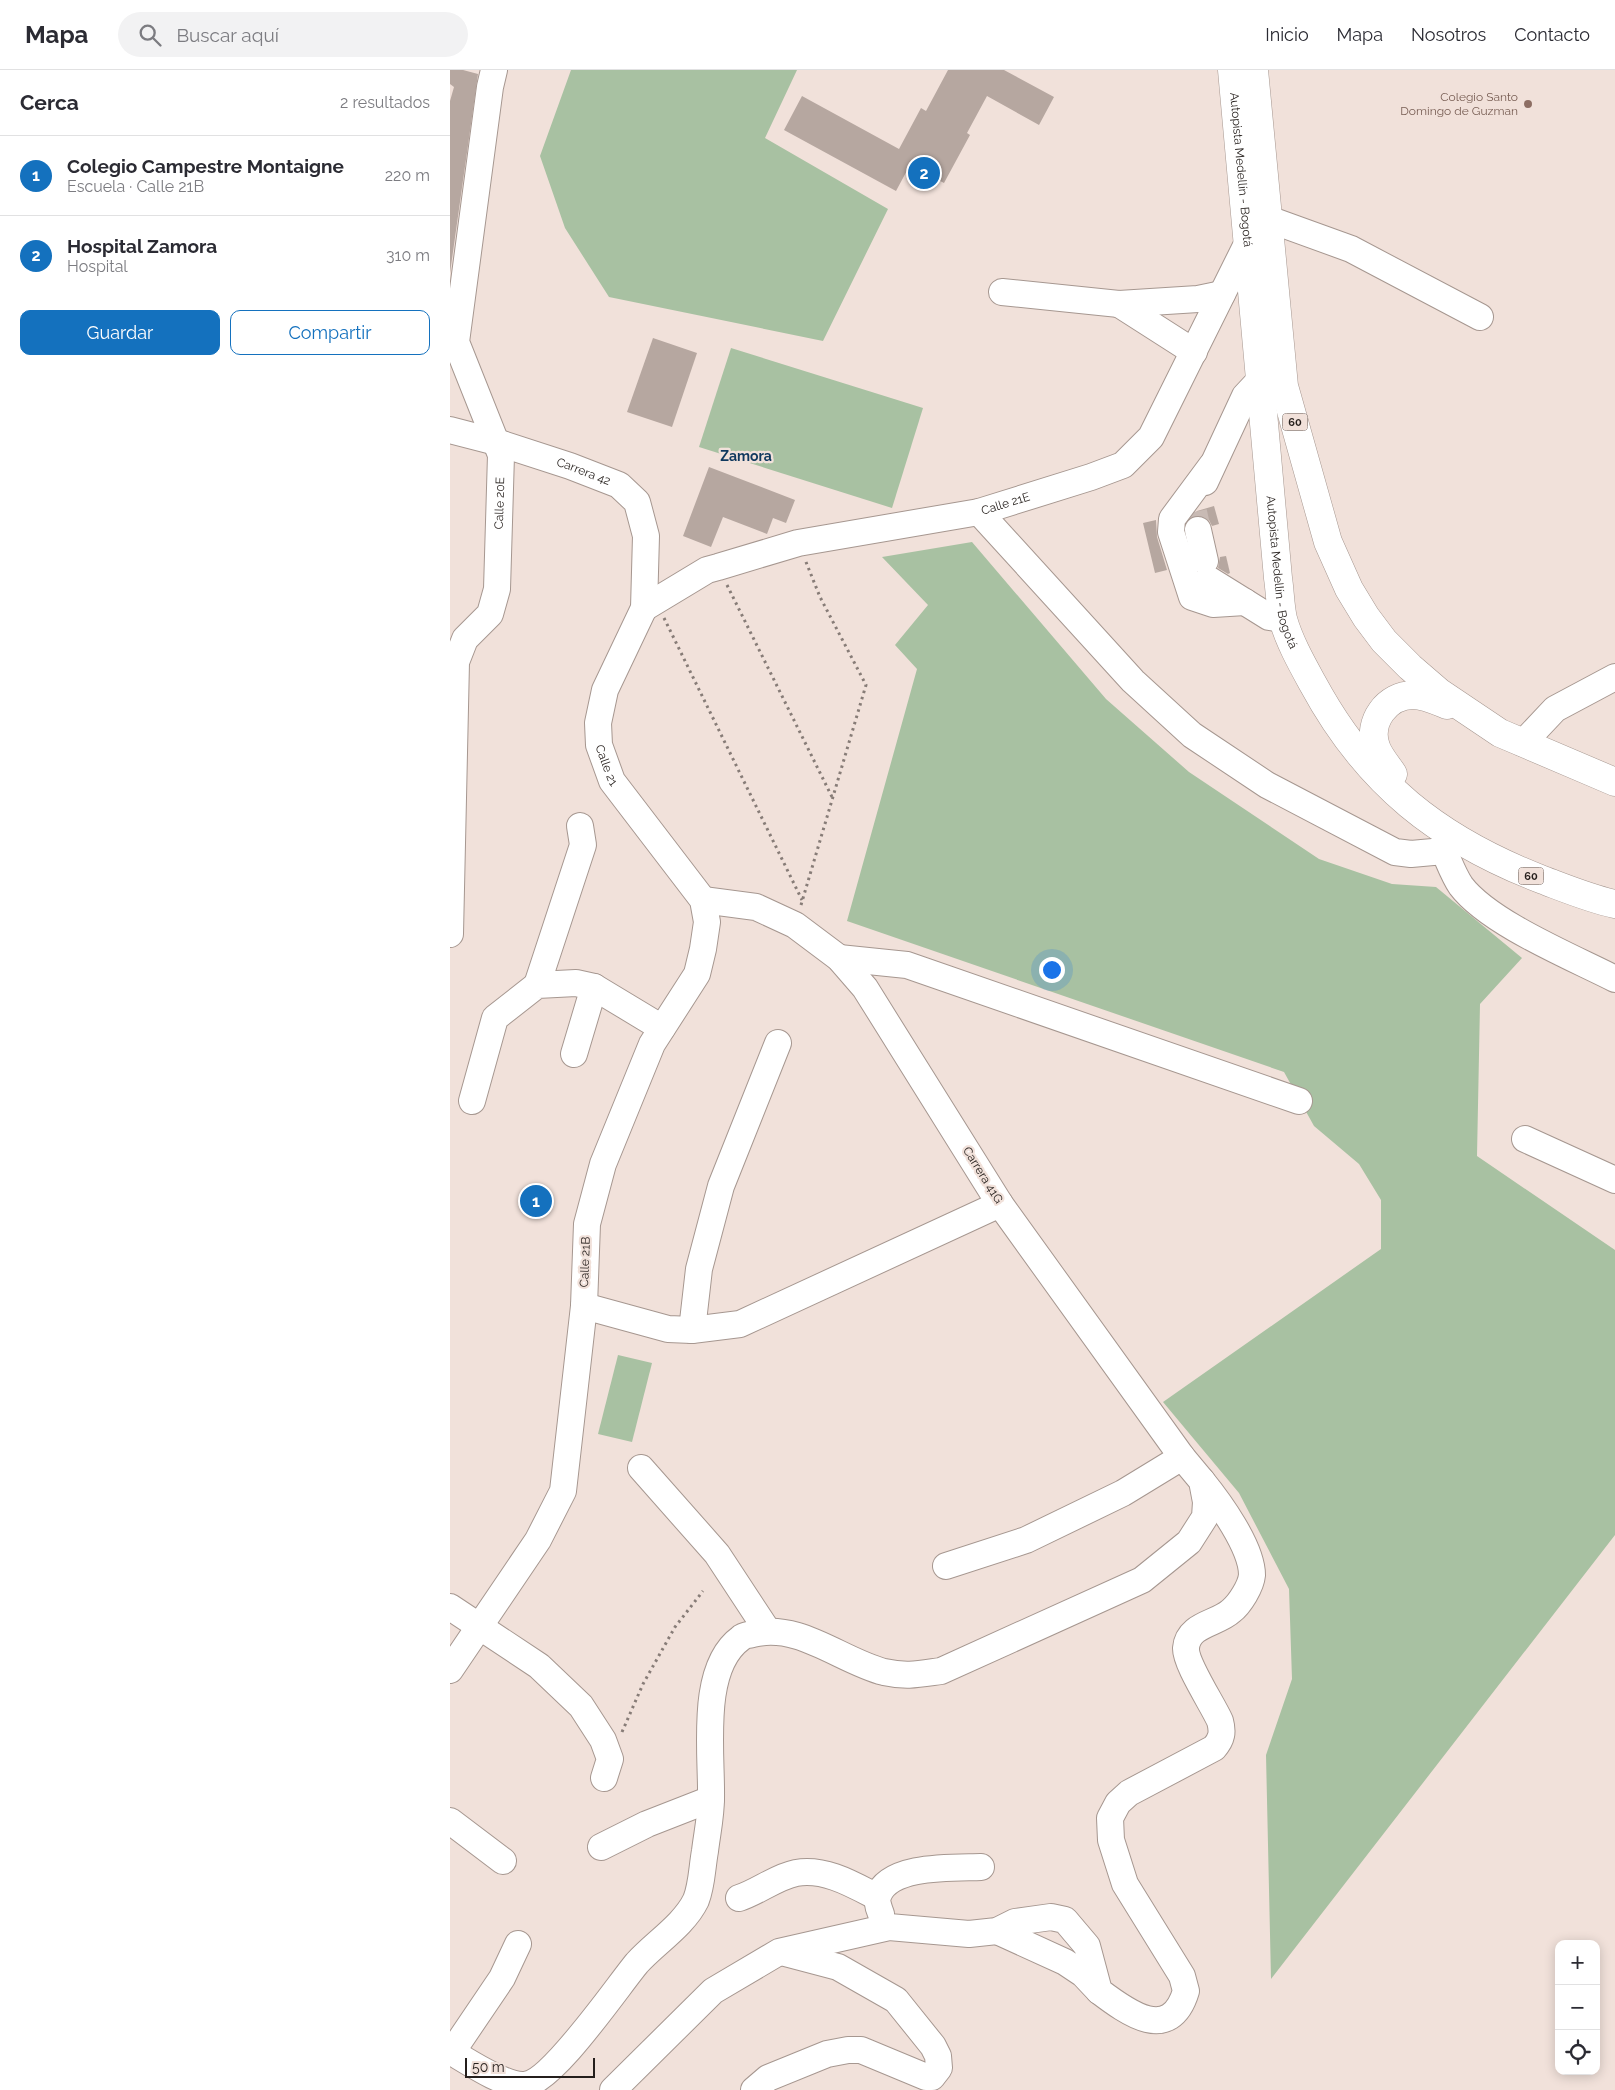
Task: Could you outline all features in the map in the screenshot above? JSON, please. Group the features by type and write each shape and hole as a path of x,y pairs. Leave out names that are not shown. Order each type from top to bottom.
{"highway":[{"name":"Autopista Medellín - Bogotá","path":"1232,70 1283,619 1302,664 1325,706 1352,746 1384,782 1448,844 1571,891 1615,904"},
{"name":"Autopista Medellín - Bogotá","path":"1254,70 1284,386 1328,542 1337,564 1366,617 1384,641 1438,692 1500,733 1615,782"},
{"path":"1420,815 1376,747 1374,734 1376,720 1382,710 1395,699 1415,695 1475,715"}],"street":[{"name":"Calle 20E","path":"450,934 456,662 461,646 458,631 490,614 497,588 501,455 453,339 494,70"},
{"path":"1268,219 1351,249 1480,316"},
{"name":"Calle 21E","path":"649,604 707,570 798,543 979,512 1123,465 1151,437 1248,242"},
{"path":"1002,292 1119,304 1198,299 1222,294"},
{"path":"1119,304 1194,352"},
{"path":"1260,380 1245,396 1212,465 1196,521 1207,570 1245,602 1269,617 1283,619"},
{"name":"Carrera 42","path":"450,430 496,442 570,466 619,485 637,502 646,536 649,604"},
{"path":"1212,465 1172,519 1171,532 1192,597 1213,604 1245,602"},
{"path":"979,512 1133,681 1192,735 1267,785 1395,852 1410,854 1448,844 1461,886 1484,908 1529,936 1615,978"},
{"name":"Calle 21","path":"649,604 605,690 598,723 599,745 612,781 703,900"},
{"path":"1523,743 1555,709 1615,677"},
{"path":"472,1101 495,1018 537,984 583,845 580,826"},
{"name":"Carrera 41G","path":"703,900 799,913 865,988 1000,1204 1182,1457 1224,1509 1244,1547 1252,1575 1247,1589 1231,1612 1200,1626 1190,1637 1186,1648 1188,1660 1220,1720 1222,1732 1220,1741 1214,1748 1129,1793 1118,1802 1110,1818 1111,1840 1125,1884 1182,1976 1186,1991 1176,2012 1163,2020 1145,2020 1136,2017 1099,1991"},
{"name":"Calle 21B","path":"450,1670 481,1627 538,1540 563,1491 584,1306 586,1224 603,1164 652,1044 697,974 707,922 703,900"},
{"path":"839,958 906,965 1299,1101"},
{"path":"537,984 576,983 594,986 662,1028"},
{"path":"574,1054 594,986"},
{"path":"692,1330 699,1269 720,1186 778,1043"},
{"path":"1525,1139 1615,1180"},
{"path":"584,1306 668,1329 692,1330 740,1324 1000,1204"},
{"path":"946,1566 1026,1540 1123,1493 1182,1457"},
{"path":"642,1468 717,1554 767,1630"},
{"path":"518,1944 502,1978 451,2051 497,2078 523,2085 538,2081 585,2031 638,1963 684,1917 696,1900 711,1799 710,1739 715,1682 725,1657 742,1636 767,1630 793,1634 882,1671 908,1676 941,1671 1142,1580 1189,1542 1204,1517 1206,1502 1202,1480"},
{"path":"450,1607 539,1666 581,1706 604,1740 607,1769"},
{"path":"601,1847 647,1824 711,1799"},
{"path":"450,1821 503,1861"},
{"path":"889,1927 881,1916 877,1897 881,1890 891,1881 903,1875 930,1868 981,1867"},
{"path":"739,1898 796,1873 815,1872 833,1876 877,1897"},
{"path":"613,2090 713,1991 779,1952 889,1927 969,1934 997,1931 1015,1922 1051,1917 1065,1920 1087,1946 1099,1991"},
{"path":"997,1931 1065,1962 1083,1974 1099,1991"},
{"path":"754,2090 768,2078 827,2054 848,2050 861,2050 926,2077 932,2077 939,2068 938,2056 933,2046 896,2000 838,1966 779,1952"}],"path":[{"path":"798,543 820,597 866,685 799,913"},
{"path":"718,567 832,797"},
{"path":"649,604 799,913"},
{"path":"607,1769 648,1676 675,1627 704,1591"}],"green space":[{"path":"571,70 797,70 765,138 888,209 823,341 609,297 565,228 540,156"},
{"path":"731,348 923,408 892,508 699,447"},
{"path":"972,542 1106,699 1189,772 1319,859 1392,884 1436,887 1522,958 1480,1004 1477,1156 1615,1250 1615,1535 1271,1979 1266,1755 1292,1679 1289,1589 1239,1493 1163,1402 1381,1249 1381,1200 1359,1164 1314,1126 1284,1072 847,921 917,669 895,645 928,605 882,557"},
{"path":"618,1355 652,1363 632,1442 598,1434"}],"building":[{"path":"450,70 463,70 478,74 450,273 450,101 454,87 450,84"},
{"path":"948,70 1004,70 1054,97 1039,125 987,96 967,133 970,135 944,183 910,165 896,191 784,130 802,96 899,149 921,108 926,111"},
{"path":"653,338 697,353 672,427 627,412"},
{"path":"709,467 795,500 786,523 773,518 767,534 723,517 711,547 683,536"},
{"path":"1214,506 1219,524 1212,526 1209,520 1203,516 1193,516 1197,511"},
{"path":"1156,520 1157,537 1167,570 1155,573 1143,523"},
{"path":"1226,556 1230,573 1228,574 1218,568 1220,557"}],"tunnel":[{"path":"1194,512 1198,530"}],"place":[{"name":"Colegio Santo Domingo de Guzman","path":"1528,104"},
{"name":"Hospital Zamora","path":"924,173"},
{"name":"Colegio Campestre Montaigne","path":"536,1201"}],"district":[{"name":"Zamora","path":"746,456"}]}
